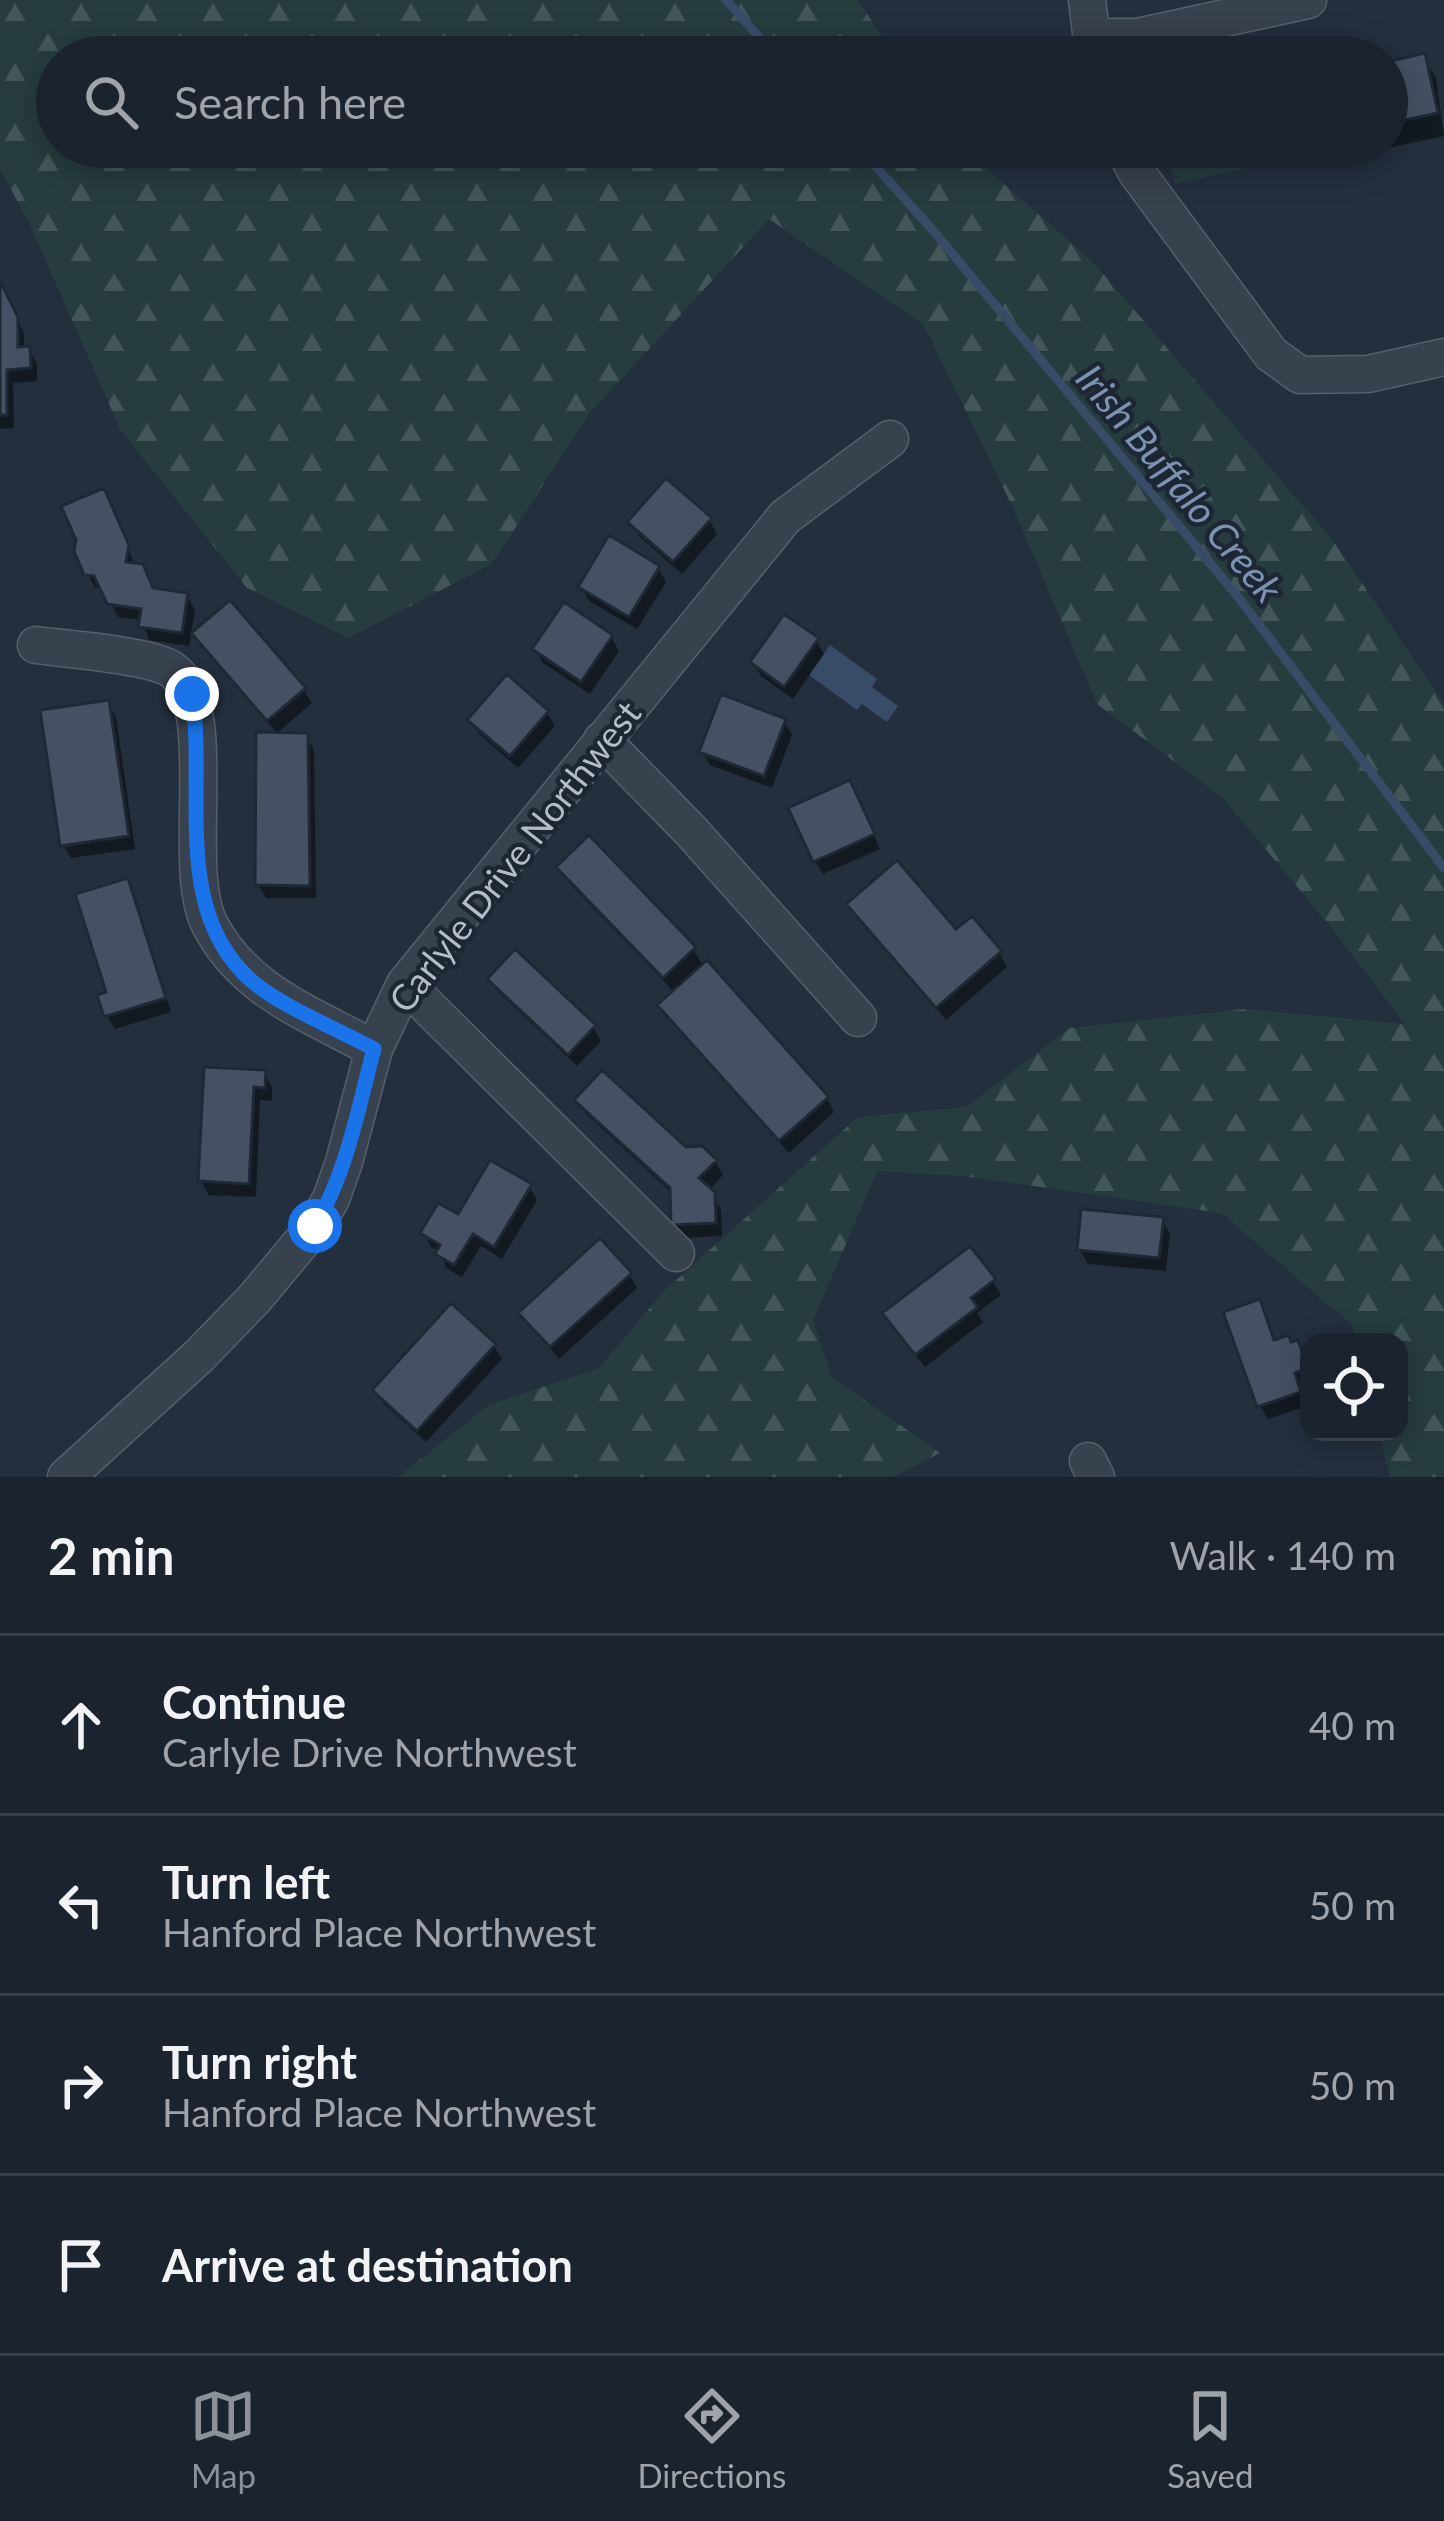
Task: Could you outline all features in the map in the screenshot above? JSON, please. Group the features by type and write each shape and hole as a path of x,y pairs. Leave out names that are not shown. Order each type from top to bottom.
{"street":[{"path":"1087,0 1092,36"},
{"path":"1142,36 1308,0"},
{"path":"1134,168 1271,354 1300,375 1368,374 1444,357"},
{"name":"Carlyle Drive Northwest","path":"66,1477 200,1356 315,1226 344,1162 374,1049 405,984 785,517 890,439"},
{"path":"37,645 170,669 192,694 198,842 208,922 255,984 374,1049"},
{"path":"602,740 691,831 858,1018"},
{"path":"405,984 676,1253"}],"green space":[{"path":"0,0 858,0 882,36 36,36 36,168 986,168 1092,261 1334,542 1444,704 1444,1477 1390,1477 1381,1441 1408,1441 1408,1333 1354,1333 1352,1325 1221,1213 963,1176 877,1171 813,1321 832,1377 940,1453 893,1477 398,1477 489,1405 599,1368 664,1291 858,1117 966,1107 1070,1028 1246,1009 1405,1024 1222,797 1097,704 1014,510 924,325 769,219 588,415 492,564 348,638 247,588 121,431 31,227 0,169"},
{"path":"1172,168 1247,168 1175,184"}],"water":[{"path":"830,645 877,679 872,687 898,706 887,722 862,704 857,710 809,675"}],"building":[{"path":"1425,53 1438,113 1408,119 1408,57"},
{"path":"0,281 18,317 18,347 30,346 31,368 7,370 7,415 0,415"},
{"path":"666,478 712,518 673,562 627,522"},
{"path":"104,488 129,545 126,562 143,564 153,588 188,593 182,633 138,627 141,609 107,604 94,576 84,575 61,506"},
{"path":"609,535 660,566 629,617 578,587"},
{"path":"230,600 306,688 267,721 191,633"},
{"path":"564,602 613,635 581,682 532,649"},
{"path":"784,614 819,638 784,687 750,662"},
{"path":"507,674 549,711 510,756 467,720"},
{"path":"721,694 786,719 764,776 699,752"},
{"path":"109,700 129,836 60,846 40,710"},
{"path":"256,732 308,733 310,886 255,885"},
{"path":"850,780 875,834 813,862 788,808"},
{"path":"589,835 696,947 663,978 556,867"},
{"path":"897,860 956,929 972,916 1002,951 936,1008 846,904"},
{"path":"128,878 166,998 104,1017 97,995 106,992 75,894"},
{"path":"515,949 596,1025 568,1055 487,979"},
{"path":"707,960 829,1097 779,1141 657,1005"},
{"path":"204,1067 266,1070 265,1088 254,1087 249,1184 198,1181"},
{"path":"602,1070 686,1147 702,1146 717,1160 699,1178 715,1192 716,1223 671,1225 670,1188 574,1100"},
{"path":"490,1160 532,1184 494,1247 473,1234 454,1265 435,1254 440,1245 420,1233 438,1203 458,1214"},
{"path":"1081,1209 1164,1217 1159,1258 1077,1250"},
{"path":"600,1238 632,1273 550,1347 518,1313"},
{"path":"970,1246 996,1279 971,1298 978,1307 915,1355 882,1313"},
{"path":"1260,1299 1274,1340 1289,1335 1291,1342 1298,1340 1300,1371 1295,1373 1300,1392 1257,1407 1223,1312"},
{"path":"451,1303 496,1344 417,1431 372,1390"}],"waterway":[{"name":"Irish Buffalo Creek","path":"726,0 758,36"},
{"name":"Irish Buffalo Creek","path":"877,168 1235,593 1444,868"}],"route":[{"path":"192,694 198,842 208,922 255,984 374,1049 344,1162 315,1226"}]}
